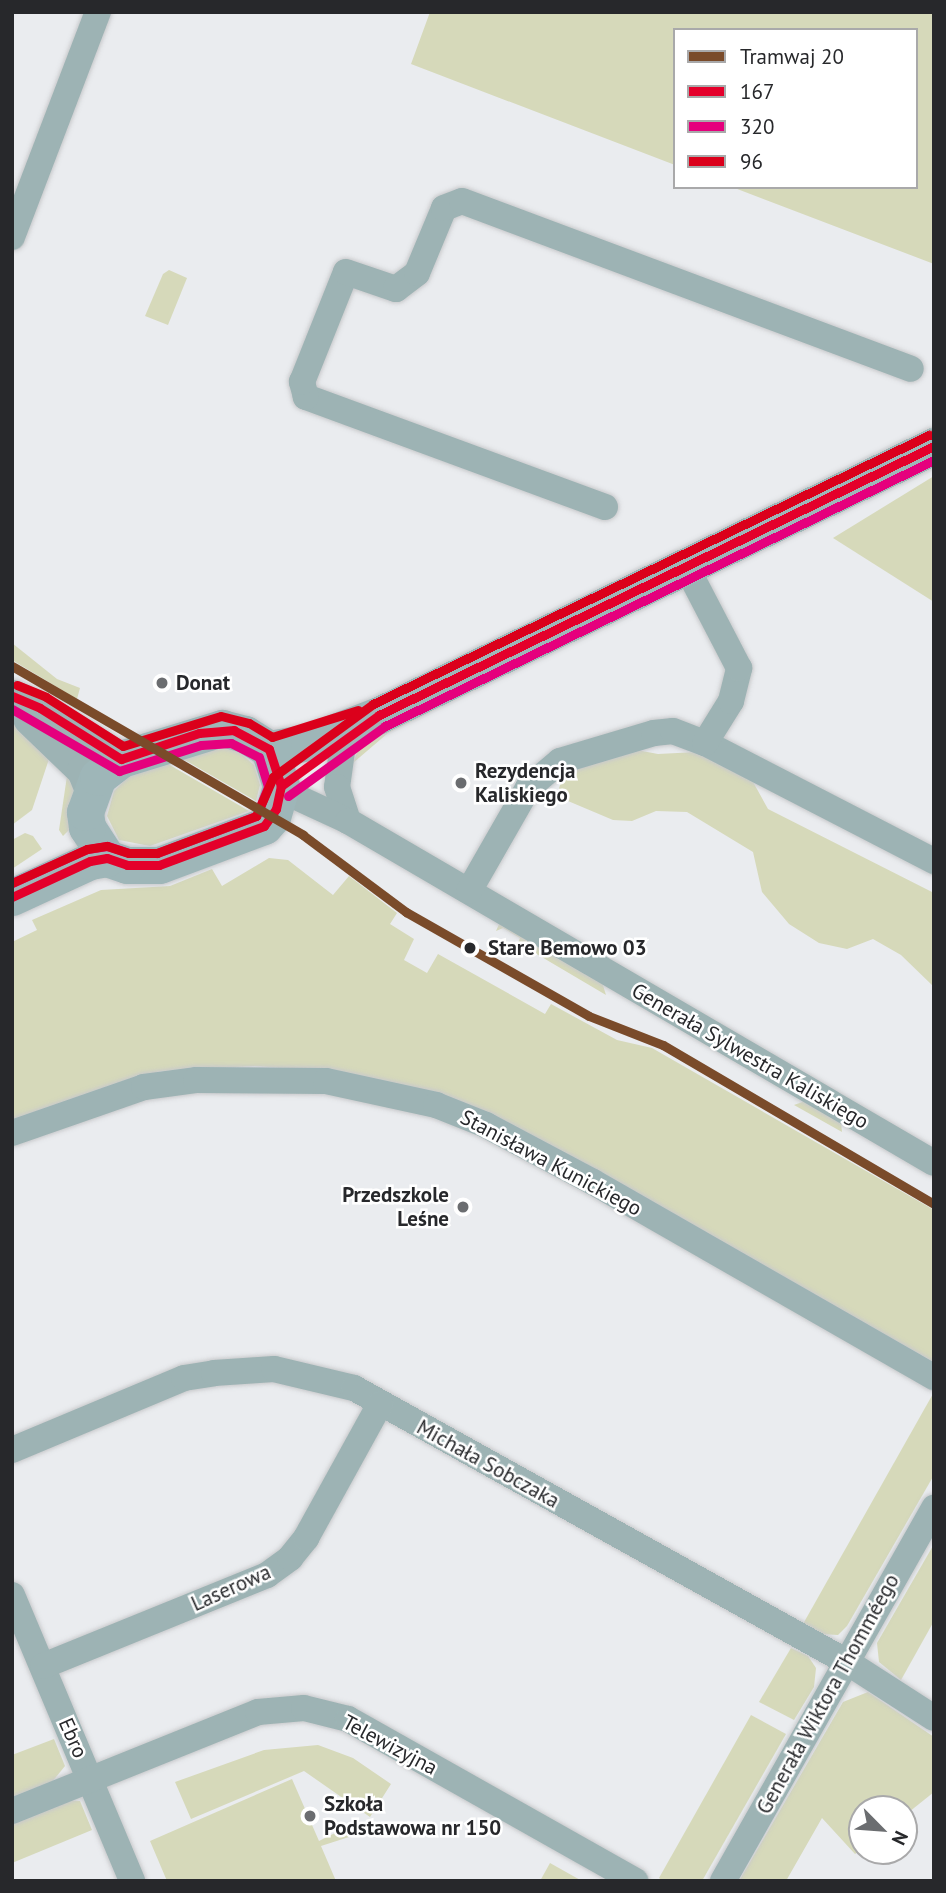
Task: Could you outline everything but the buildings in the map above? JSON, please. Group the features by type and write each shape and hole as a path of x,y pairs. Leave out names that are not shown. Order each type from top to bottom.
{"main road":[{"path":"107,858 86,827 90,790 103,772 121,759 222,728 245,734 269,749 309,742 379,715 934,446"},
{"path":"12,897 90,861 107,858 127,865 159,864 264,825 280,795 379,715"},
{"path":"269,749 280,795"},
{"path":"12,879 86,827"}],"street":[{"path":"12,236 98,12"},
{"path":"605,507 306,397 302,382 346,272 396,289 417,273 444,208 462,201 911,369"},
{"path":"687,566 739,668 731,701 705,743"},
{"path":"12,699 40,708 121,759"},
{"path":"12,699 83,770 90,790"},
{"path":"469,891 528,788 550,767 583,751 654,733 673,731 705,743 934,861"},
{"path":"342,744 337,786 348,821"},
{"name":"Generała Sylwestra Kaliskiego","path":"280,795 348,821 934,1164"},
{"name":"Stanisława Kunickiego","path":"12,1133 144,1087 196,1080 326,1081 436,1105 486,1125 593,1182 934,1377"},
{"name":"Michała Sobczaka","path":"12,1450 184,1378 234,1370 274,1369 354,1388 847,1662 934,1718"},
{"name":"Laserowa","path":"43,1666 267,1575 290,1558 306,1538 380,1404"},
{"name":"Generała Wiktora Thomméego","path":"723,1881 934,1508"},
{"name":"Ebro","path":"12,1595 132,1881"},
{"name":"Telewizyjna","path":"12,1811 258,1712 304,1708 348,1719 635,1881"}],"green space":[{"path":"430,12 934,12 934,264 737,189 918,189 918,28 673,28 673,164 411,64"},
{"path":"169,270 187,278 168,325 145,316 163,274"},
{"path":"934,476 934,602 833,538"},
{"path":"12,643 57,679 80,688 77,699 12,660"},
{"path":"484,680 489,683 388,733 353,763 359,747 376,733"},
{"path":"12,718 51,753 32,810 12,825"},
{"path":"621,747 658,754 697,752 747,771 768,809 934,893 934,987 901,955 873,939 847,949 819,943 789,924 762,892 753,852 687,812 656,811 632,821 613,820 568,801 559,788 562,780 601,754"},
{"path":"215,748 237,750 254,765 260,785 256,801 183,759"},
{"path":"168,764 249,811 150,846 119,840 107,816 114,791 128,777"},
{"path":"67,776 78,780 69,830 63,836 59,830"},
{"path":"25,833 33,836 42,849 12,869 12,840"},
{"path":"269,858 288,860 333,895 349,876 397,913 390,924 414,939 404,960 427,973 438,954 545,1014 551,1004 617,1040 652,1048 934,1210 934,1362 534,1137 300,1069 255,1066 160,1071 12,1122 12,942 37,930 32,920 101,890 170,886 212,869 222,886"},
{"path":"500,922 602,982 606,995 518,943 520,938 503,928 496,931"},
{"path":"805,1101 841,1122 842,1132 794,1105"},
{"path":"934,1392 934,1475 847,1626 838,1635 820,1634 803,1624"},
{"path":"934,1544 934,1621 901,1680 879,1662 877,1643"},
{"path":"791,1648 808,1656 816,1668 814,1687 794,1720 759,1702"},
{"path":"868,1692 934,1737 934,1792 918,1805 918,1795 848,1795 848,1846 822,1818 786,1881 739,1881 843,1702"},
{"path":"751,1715 786,1734 702,1881 663,1881 659,1878"},
{"path":"54,1739 65,1766 52,1782 12,1797 12,1755"},
{"path":"318,1745 353,1758 391,1784 370,1817 304,1771 191,1819 175,1782 264,1750"},
{"path":"292,1779 319,1841 345,1828 349,1837 321,1846 336,1881 167,1881 150,1841"},
{"path":"60,1800 80,1801 92,1830 12,1863 12,1820"},
{"path":"550,1863 582,1881 540,1881"}],"tram line":[{"name":"20","path":"12,666 303,835 406,912 589,1016 663,1045 934,1204"}],"transit line":[{"name":"96","path":"12,883 87,849 107,846 129,853 157,853 256,816 273,777 373,704 929,435"},
{"name":"167","path":"281,786 379,715 934,446"},
{"name":"320","path":"288,796 385,726 934,460"},
{"name":"96","path":"17,685 46,697 123,746 221,716 249,723 272,737 358,710"},
{"name":"167","path":"12,696 40,708 121,759"},
{"name":"320","path":"12,709 119,771 201,745 231,743 259,757 268,787 256,816 157,853 129,853 107,846 87,849 12,883"},
{"name":"167","path":"12,897 90,861 107,858 127,865 159,865 264,826 276,809 281,786 269,749 234,730 199,733 121,759"}],"place":[{"name":"Donat","path":"162,683"},
{"name":"Rezydencja Kaliskiego","path":"461,783"},
{"name":"Stare Bemowo 03","path":"470,948"},
{"name":"Przedszkole Leśne","path":"463,1207"},
{"name":"Szkoła Podstawowa nr 150","path":"310,1816"}]}
